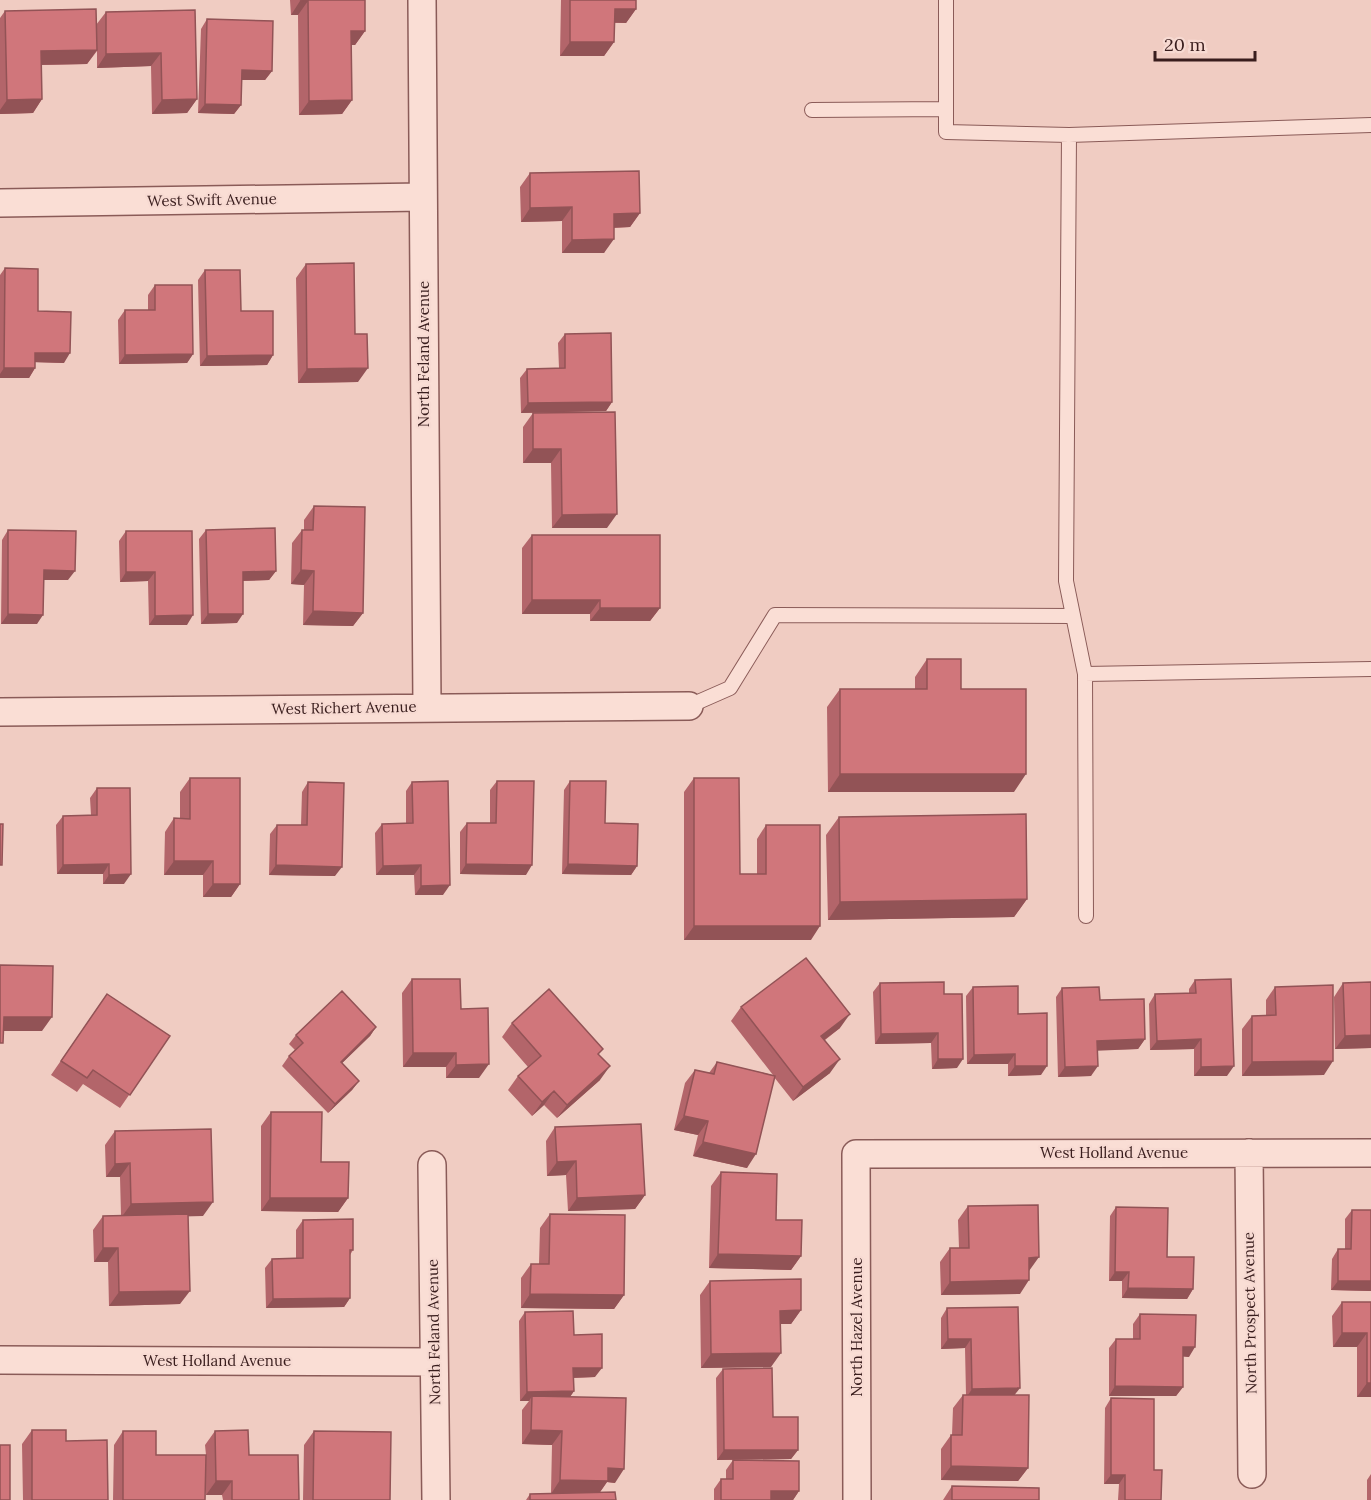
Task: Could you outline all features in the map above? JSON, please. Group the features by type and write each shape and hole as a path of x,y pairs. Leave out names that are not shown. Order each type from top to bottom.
{"street":[{"name":"North Feland Avenue","path":"422,0 427,707"},
{"name":"West Swift Avenue","path":"0,203 423,197"},
{"name":"West Richert Avenue","path":"0,712 688,706"},
{"name":"North Prospect Avenue","path":"1249,1153 1252,1474"},
{"name":"West Holland Avenue","path":"856,1154 1371,1153"},
{"name":"North Hazel Avenue","path":"856,1154 857,1500"},
{"name":"North Feland Avenue","path":"432,1165 436,1500"},
{"name":"West Holland Avenue","path":"0,1360 434,1362"}],"lane":[{"path":"946,0 946,132 1069,135 1371,124"},
{"path":"812,110 946,109"},
{"path":"1069,135 1066,581 1085,674 1086,916"},
{"path":"688,706 730,688 775,615 1074,616"},
{"path":"1085,674 1371,669"}],"building":[{"path":"300,0 365,0 365,31 351,31 352,100 309,101 308,1"},
{"path":"570,0 636,0 636,9 615,9 614,42 570,42"},
{"path":"96,9 97,50 41,51 42,99 7,100 5,11"},
{"path":"195,10 197,99 162,100 161,53 106,54 106,12"},
{"path":"207,19 273,21 272,71 242,70 241,105 205,104"},
{"path":"639,171 640,213 614,214 614,239 572,240 572,207 530,208 530,173"},
{"path":"354,263 355,334 367,334 368,368 307,369 306,264"},
{"path":"5,268 38,269 38,311 71,312 70,353 35,353 35,368 4,368"},
{"path":"205,270 240,270 241,311 273,311 273,355 207,356"},
{"path":"155,285 192,285 193,354 125,355 125,310 155,310"},
{"path":"611,333 612,402 528,403 527,369 565,368 565,334"},
{"path":"615,412 617,514 562,515 561,449 533,449 533,413"},
{"path":"314,506 365,507 363,613 313,611 314,571 301,570 302,530 313,530"},
{"path":"275,528 276,571 243,572 243,614 208,614 206,530"},
{"path":"8,530 76,531 75,571 44,570 43,615 8,614"},
{"path":"126,531 192,531 193,615 155,616 155,572 126,572"},
{"path":"532,535 660,535 660,608 600,608 600,600 532,600"},
{"path":"927,659 961,659 961,689 1026,689 1026,774 840,774 840,689 927,689"},
{"path":"190,778 240,778 240,884 213,884 213,861 174,861 174,818 190,819"},
{"path":"694,778 739,778 740,874 766,874 766,825 820,825 820,926 694,926"},
{"path":"448,781 450,885 421,886 421,865 383,866 382,824 413,823 412,782"},
{"path":"497,781 534,781 532,865 466,864 467,823 496,823"},
{"path":"570,781 606,781 605,823 638,824 637,866 568,864"},
{"path":"308,782 344,783 342,867 276,865 277,825 307,825"},
{"path":"97,788 130,788 131,874 109,875 109,864 63,865 63,816 97,815"},
{"path":"1026,814 1027,899 840,902 839,817"},
{"path":"0,824 3,824 2,865 0,865"},
{"path":"806,958 850,1014 821,1036 840,1059 803,1087 741,1007"},
{"path":"0,965 53,966 52,1017 4,1017 3,1043 0,1043"},
{"path":"412,979 460,979 461,1009 488,1008 489,1064 456,1065 456,1053 413,1053"},
{"path":"1231,979 1234,1066 1201,1067 1201,1039 1157,1041 1155,994 1196,993 1195,980"},
{"path":"944,982 944,994 962,994 963,1059 938,1059 938,1033 881,1034 880,983"},
{"path":"1371,982 1371,1035 1345,1036 1343,983"},
{"path":"1333,985 1333,1061 1252,1062 1252,1016 1276,1015 1275,987"},
{"path":"1018,986 1018,1014 1047,1013 1047,1066 1015,1066 1015,1054 974,1055 973,987"},
{"path":"1099,987 1100,1000 1144,999 1145,1039 1097,1041 1098,1066 1065,1067 1062,988"},
{"path":"549,989 603,1049 598,1054 610,1066 567,1105 554,1091 542,1102 518,1076 541,1056 512,1023"},
{"path":"342,991 376,1027 341,1062 359,1081 335,1104 289,1056 303,1043 296,1035"},
{"path":"107,994 170,1036 130,1095 93,1070 87,1078 61,1061"},
{"path":"717,1062 775,1076 756,1154 703,1142 708,1121 684,1116 695,1070 714,1074"},
{"path":"271,1112 322,1112 321,1162 349,1162 348,1198 270,1198"},
{"path":"641,1124 645,1195 577,1198 576,1161 557,1162 555,1127"},
{"path":"211,1129 213,1202 131,1204 130,1163 115,1164 115,1131"},
{"path":"721,1172 777,1174 776,1220 802,1220 801,1256 718,1254"},
{"path":"1038,1205 1039,1257 1029,1258 1029,1280 950,1282 950,1248 969,1248 968,1206"},
{"path":"1116,1207 1168,1208 1167,1257 1194,1257 1193,1289 1128,1288 1129,1272 1115,1272"},
{"path":"1352,1210 1371,1210 1371,1281 1338,1281 1338,1249 1351,1249"},
{"path":"188,1214 190,1291 119,1292 118,1248 103,1248 103,1216"},
{"path":"550,1214 625,1215 624,1295 530,1294 531,1264 549,1264"},
{"path":"353,1219 353,1250 350,1250 350,1298 273,1299 272,1259 303,1258 303,1220"},
{"path":"801,1279 801,1310 780,1311 781,1353 711,1354 710,1281"},
{"path":"1342,1302 1371,1302 1371,1383 1367,1383 1367,1333 1342,1333"},
{"path":"1018,1307 1020,1388 972,1389 971,1339 948,1339 947,1308"},
{"path":"573,1311 574,1335 602,1334 602,1368 573,1368 574,1391 527,1392 525,1312"},
{"path":"1140,1314 1196,1315 1195,1347 1183,1347 1183,1387 1115,1386 1116,1339 1140,1339"},
{"path":"772,1368 773,1417 798,1417 798,1450 724,1450 723,1369"},
{"path":"963,1395 1029,1395 1028,1468 951,1466 951,1435 962,1435"},
{"path":"532,1396 626,1398 624,1469 608,1468 608,1481 560,1480 562,1431 531,1430"},
{"path":"1111,1398 1154,1399 1154,1470 1162,1470 1161,1500 1125,1500 1125,1475 1111,1475"},
{"path":"32,1430 66,1430 66,1441 107,1440 108,1500 32,1500"},
{"path":"248,1430 249,1455 298,1455 299,1500 232,1500 232,1481 216,1481 215,1431"},
{"path":"123,1431 156,1431 156,1455 206,1455 205,1500 123,1500"},
{"path":"314,1431 391,1432 390,1500 313,1500"},
{"path":"0,1445 10,1445 10,1500 0,1500"},
{"path":"733,1460 799,1461 799,1491 771,1491 771,1500 721,1500 721,1479 733,1479"},
{"path":"952,1486 1039,1488 1039,1500 952,1500"},
{"path":"615,1492 616,1500 530,1500 530,1494"}]}
